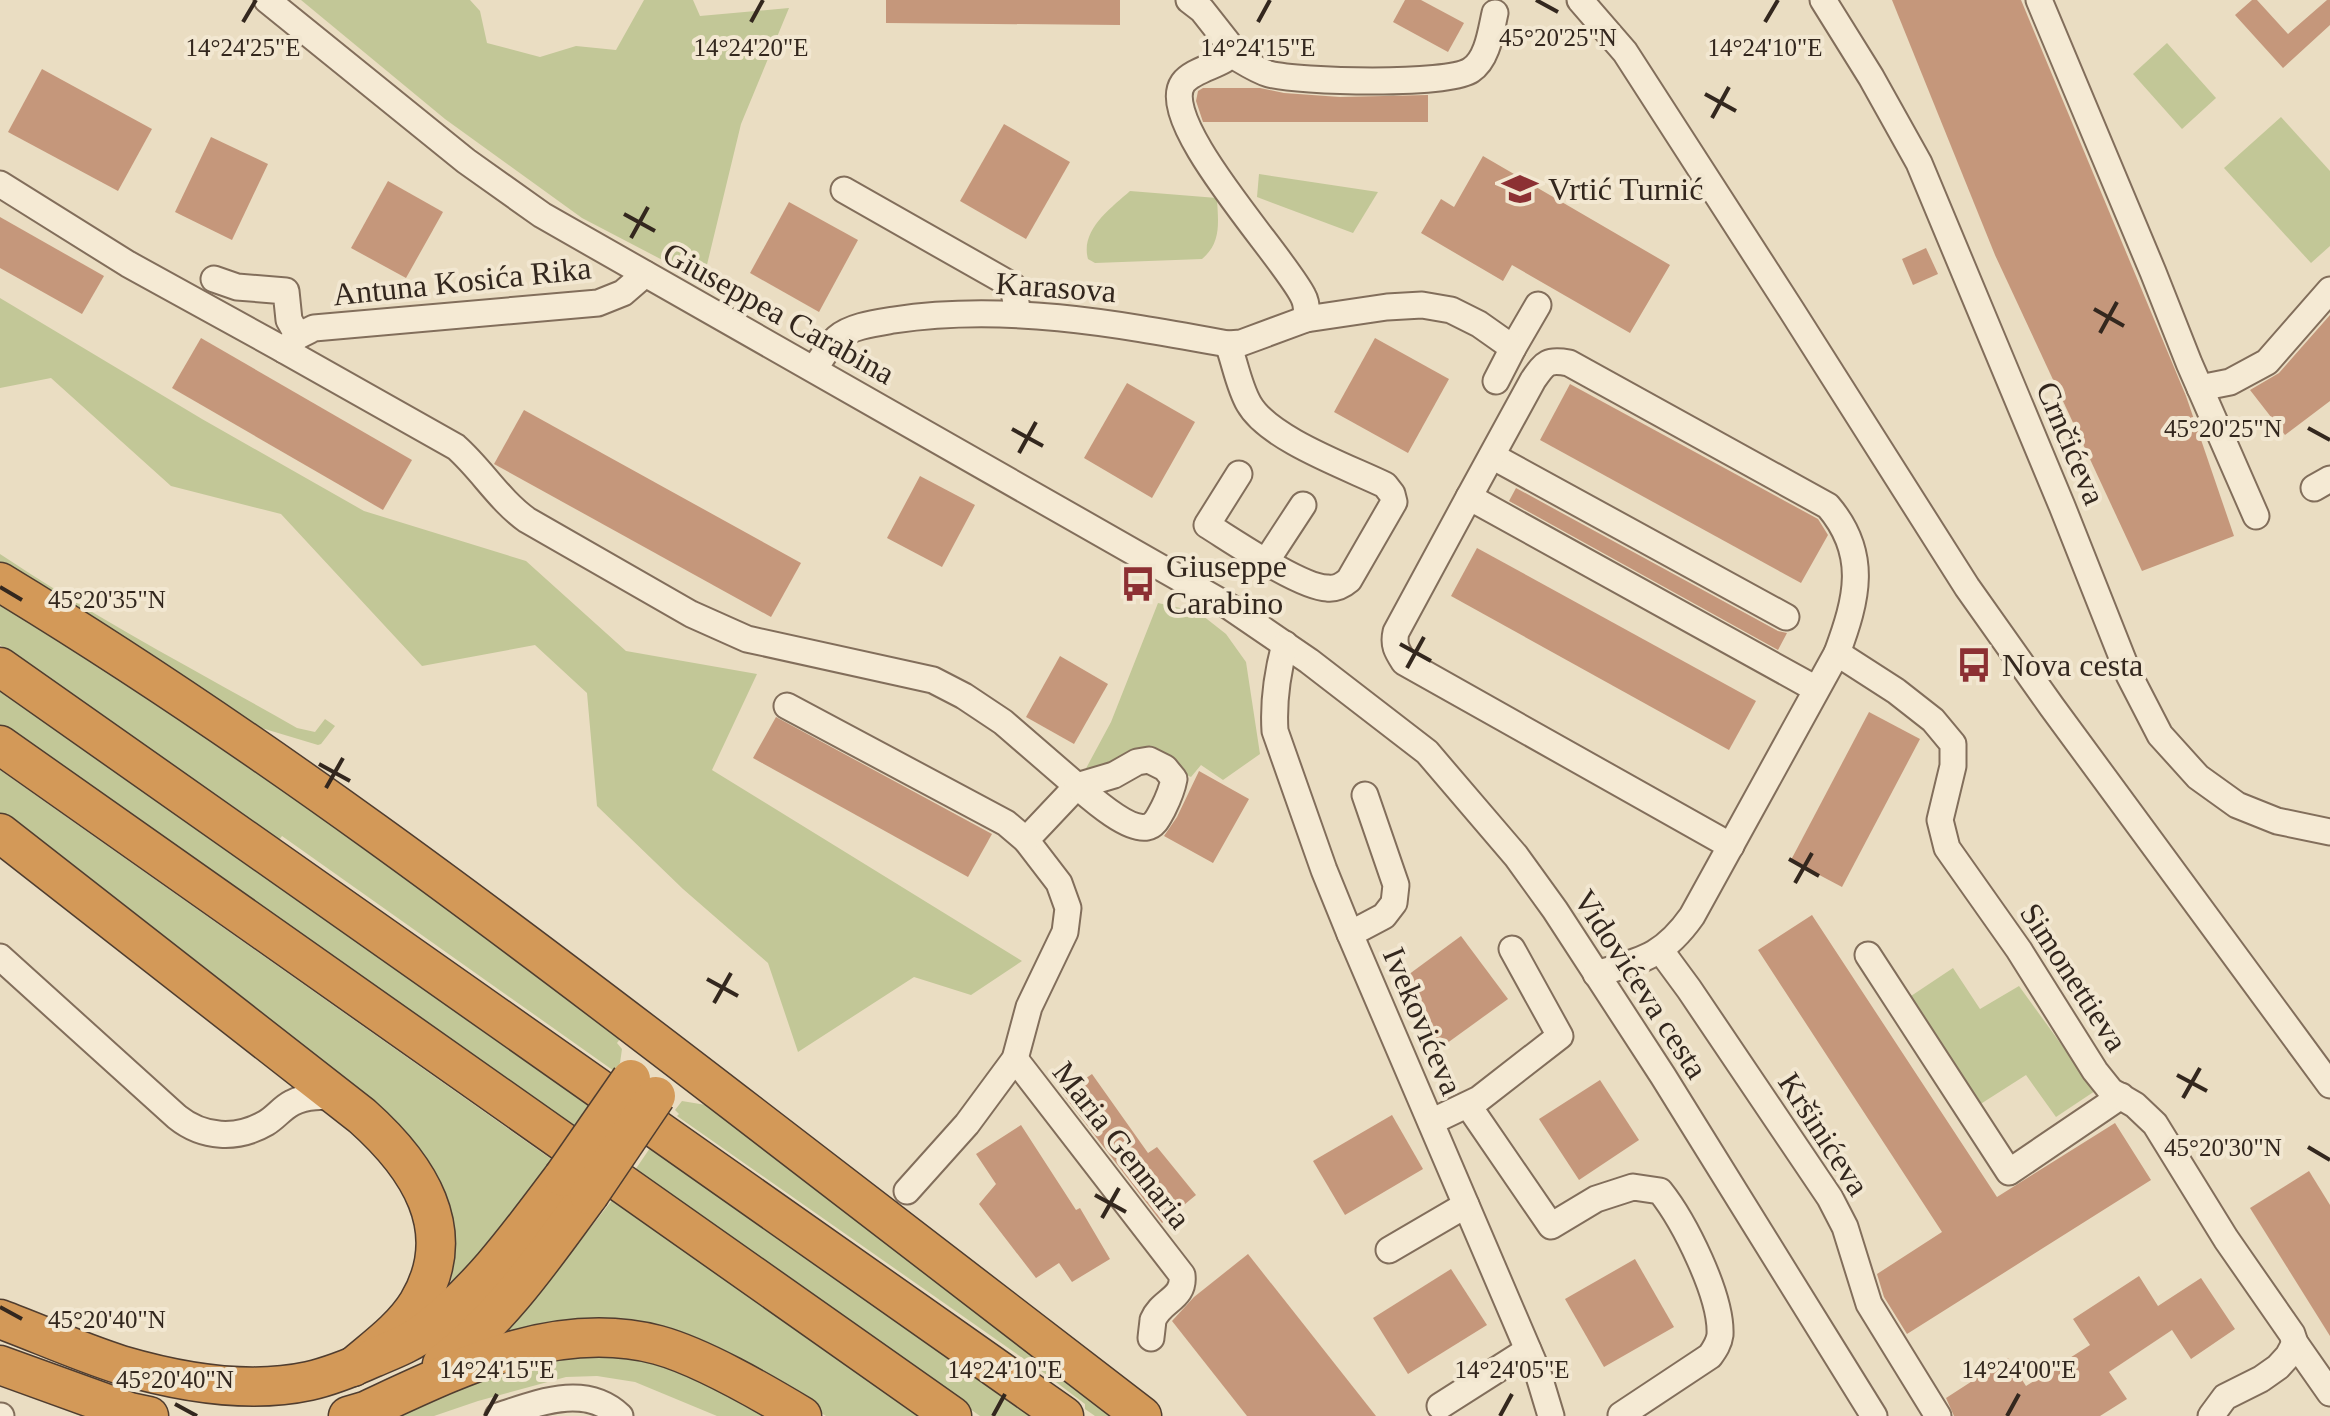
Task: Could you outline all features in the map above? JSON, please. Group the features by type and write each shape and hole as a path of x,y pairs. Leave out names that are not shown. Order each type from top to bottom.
{"highway":[{"path":"0,582 161,685 386,839 512,931 1142,1416"},
{"path":"0,667 1064,1416"},
{"path":"0,745 952,1416"},
{"path":"0,833 339,1098 378,1130 410,1168 436,1225 434,1271 417,1304 398,1328 352,1367"},
{"path":"405,1392 472,1341 505,1306 576,1186 644,1088 646,1062 667,1050"},
{"path":"0,1319 120,1364 189,1382 247,1387 307,1382 404,1345 446,1314 576,1186"},
{"path":"348,1416 502,1352 552,1341 603,1337 659,1346 700,1362 802,1416"},
{"path":"0,1365 149,1416"}],"street":[{"name":"Giuseppea Carabina","path":"267,0 542,215 1198,588 1285,644"},
{"path":"1189,0 1218,27 1228,43 1224,60 1183,84 1180,93 1185,126 1237,206 1301,291 1306,319"},
{"path":"1580,0 1624,52 1967,587 2330,1085"},
{"name":"Crnčićeva","path":"1823,0 1919,163 2129,675 2160,735 2198,777 2237,805 2277,821 2330,832"},
{"path":"2039,0 2256,516"},
{"path":"1227,52 1266,74 1422,81 1470,72 1481,59 1495,12"},
{"path":"0,184 128,264 291,343 456,447 473,461 515,512 691,614 747,639 933,680 964,696 1003,722 1076,786 1026,840"},
{"path":"844,190 1013,286 1018,314"},
{"name":"Antuna Kosića Rika","path":"291,343 314,328 598,303 616,297 645,274"},
{"path":"214,279 237,287 297,292 289,320 291,343"},
{"path":"2200,388 2230,382 2267,362 2330,290"},
{"name":"Karasova","path":"814,369 836,339 866,326 928,316 1018,314 1135,326 1228,344 1241,343 1306,319 1422,305 1451,310 1513,348"},
{"path":"1496,381 1538,305"},
{"path":"1228,344 1248,402 1261,420 1277,433 1385,485 1394,502 1349,580 1340,587 1320,587 1296,578 1207,525 1239,474"},
{"path":"1596,974 1661,951 1692,916 1731,846 1836,653 1849,620 1857,575 1843,523 1828,506 1590,374 1554,360 1544,365 1533,380 1469,497 1396,632 1396,651 1404,662 1731,846"},
{"path":"1492,456 1786,618"},
{"path":"1469,497 1816,689"},
{"path":"1267,560 1303,506"},
{"name":"Ivekovićeva","path":"1285,644 1276,680 1276,731 1324,870 1538,1373 1551,1416"},
{"name":"Vidovićeva cesta","path":"1285,644 1427,752 1516,856 1663,1076 1874,1416"},
{"name":"Simonettieva","path":"1836,653 1933,720 1952,744 1953,766 1940,820 1947,848 2019,950 2095,1071 2111,1091 2135,1105 2155,1124 2330,1394"},
{"path":"788,706 1006,823 1026,840 1059,883 1068,908 1065,932 1029,1007 1014,1060"},
{"path":"1350,934 1384,916 1394,903 1396,885 1365,794"},
{"path":"1431,1122 1479,1099 1560,1036 1512,949"},
{"name":"Kršinićeva","path":"1661,951 1830,1198 1845,1227 1869,1304 1938,1416"},
{"path":"1868,955 2009,1172 2120,1096"},
{"path":"0,957 164,1106 194,1128 218,1135 244,1132 305,1098 339,1098"},
{"path":"282,1110 290,1087 285,1056"},
{"name":"Maria Gennaria","path":"907,1191 968,1124 1014,1060 1182,1276 1180,1291 1153,1320 1151,1338"},
{"path":"1468,1105 1551,1226 1596,1199 1633,1187 1660,1191 1676,1210 1712,1290 1720,1332 1718,1344 1700,1364 1621,1415"},
{"path":"1389,1250 1466,1205"},
{"path":"2211,1416 2225,1397 2278,1367 2296,1343"},
{"path":"1440,1406 1528,1350"},
{"path":"498,1416 575,1396 592,1399 620,1416"}],"green space":[{"path":"301,0 470,0 480,11 487,43 540,57 576,46 616,50 644,0 693,0 700,16 789,8 741,124 705,273 695,277 582,218 445,119"},
{"path":"2167,43 2216,98 2182,129 2133,74"},
{"path":"2281,117 2330,171 2330,246 2311,263 2224,168"},
{"path":"1259,174 1378,192 1353,233 1257,197"},
{"path":"1130,191 1217,198 1213,246 1202,259 1095,263 1088,259 1093,229"},
{"path":"0,298 364,511 526,561 626,651 757,674 712,770 1022,961 971,995 914,977 798,1052 768,963 597,806 587,693 535,645 422,666 281,514 171,486 51,378 0,388"},
{"path":"0,554 109,622 297,728 315,732 325,719 335,726 318,745 248,724 0,565"},
{"path":"0,597 151,691 609,1021 622,1049 614,1071 282,836 279,840 0,645"},
{"path":"1158,603 1198,612 1226,634 1246,662 1260,754 1223,780 1201,765 1191,777 1155,761 1083,774 1111,722"},
{"path":"0,691 589,1106 571,1130 0,725"},
{"path":"0,770 551,1159 455,1286 451,1283 451,1212 432,1171 0,821"},
{"path":"1953,968 1980,1009 2019,986 2095,1091 2056,1117 2026,1075 1979,1105 1911,996"},
{"path":"682,1101 724,1108 1116,1416 1095,1416 1044,1373 677,1116 675,1110"},
{"path":"650,1148 1030,1416 980,1416 633,1173"},
{"path":"613,1199 917,1416 826,1416 721,1355 501,1334"},
{"path":"556,1350 671,1363 776,1416 717,1416 635,1382 597,1376 566,1377 434,1416 392,1416"}],"building":[{"path":"886,0 1120,0 1120,25 886,23"},
{"path":"1405,0 1421,0 1464,23 1448,52 1393,22"},
{"path":"1892,0 2021,0 2186,396 2234,536 2142,571 1995,255"},
{"path":"2257,0 2288,34 2330,0 2330,25 2283,68 2235,15"},
{"path":"42,69 152,129 118,191 8,132"},
{"path":"1203,88 1260,88 1340,97 1428,95 1428,122 1203,122 1196,101"},
{"path":"1004,124 1070,162 1026,239 960,201"},
{"path":"211,137 268,164 232,240 175,212"},
{"path":"1483,156 1670,265 1630,333 1512,265 1503,281 1421,233 1441,199 1454,207"},
{"path":"388,181 443,212 406,278 351,248"},
{"path":"789,202 858,240 819,312 750,273"},
{"path":"0,217 104,276 82,314 0,268"},
{"path":"1926,248 1938,274 1913,285 1902,259"},
{"path":"2330,315 2330,401 2285,435 2250,390 2279,373"},
{"path":"201,338 412,460 383,510 172,388"},
{"path":"1375,338 1449,379 1408,453 1334,412"},
{"path":"1127,383 1195,422 1152,498 1084,458"},
{"path":"1570,384 1818,519 1828,535 1801,583 1540,440"},
{"path":"524,410 801,563 771,617 494,464"},
{"path":"920,476 975,505 942,567 887,538"},
{"path":"1516,488 1787,633 1778,650 1509,501"},
{"path":"1477,548 1756,701 1729,750 1451,596"},
{"path":"1060,656 1108,684 1074,744 1026,717"},
{"path":"1869,712 1920,739 1842,887 1791,860"},
{"path":"776,717 992,834 968,877 753,758"},
{"path":"1199,771 1249,799 1213,863 1164,836"},
{"path":"1812,915 1997,1197 2115,1123 2151,1180 1907,1334 1884,1297 1877,1274 1942,1232 1758,950"},
{"path":"1461,936 1508,999 1439,1049 1393,986"},
{"path":"1092,1074 1148,1153 1157,1147 1196,1195 1162,1223 1063,1094"},
{"path":"1600,1080 1639,1140 1579,1180 1539,1119"},
{"path":"1392,1115 1423,1169 1345,1215 1313,1161"},
{"path":"1021,1125 1076,1210 1080,1208 1110,1259 1072,1282 1059,1263 1036,1278 979,1204 996,1184 976,1154"},
{"path":"2309,1171 2330,1205 2330,1336 2250,1208"},
{"path":"1248,1254 1376,1416 1247,1416 1172,1321 1194,1297"},
{"path":"1635,1259 1674,1327 1604,1367 1565,1299"},
{"path":"1451,1269 1487,1325 1408,1374 1373,1318"},
{"path":"2139,1276 2158,1306 2201,1278 2235,1329 2191,1359 2172,1330 2109,1372 2127,1399 2100,1416 1954,1416 1946,1398 2008,1358 2026,1386 2090,1345 2073,1319"}],"place":[{"name":"Vrtić Turnić","path":"1520,189"},
{"name":"Giuseppe Carabino","path":"1138,584"},
{"name":"Nova cesta","path":"1974,665"}]}
